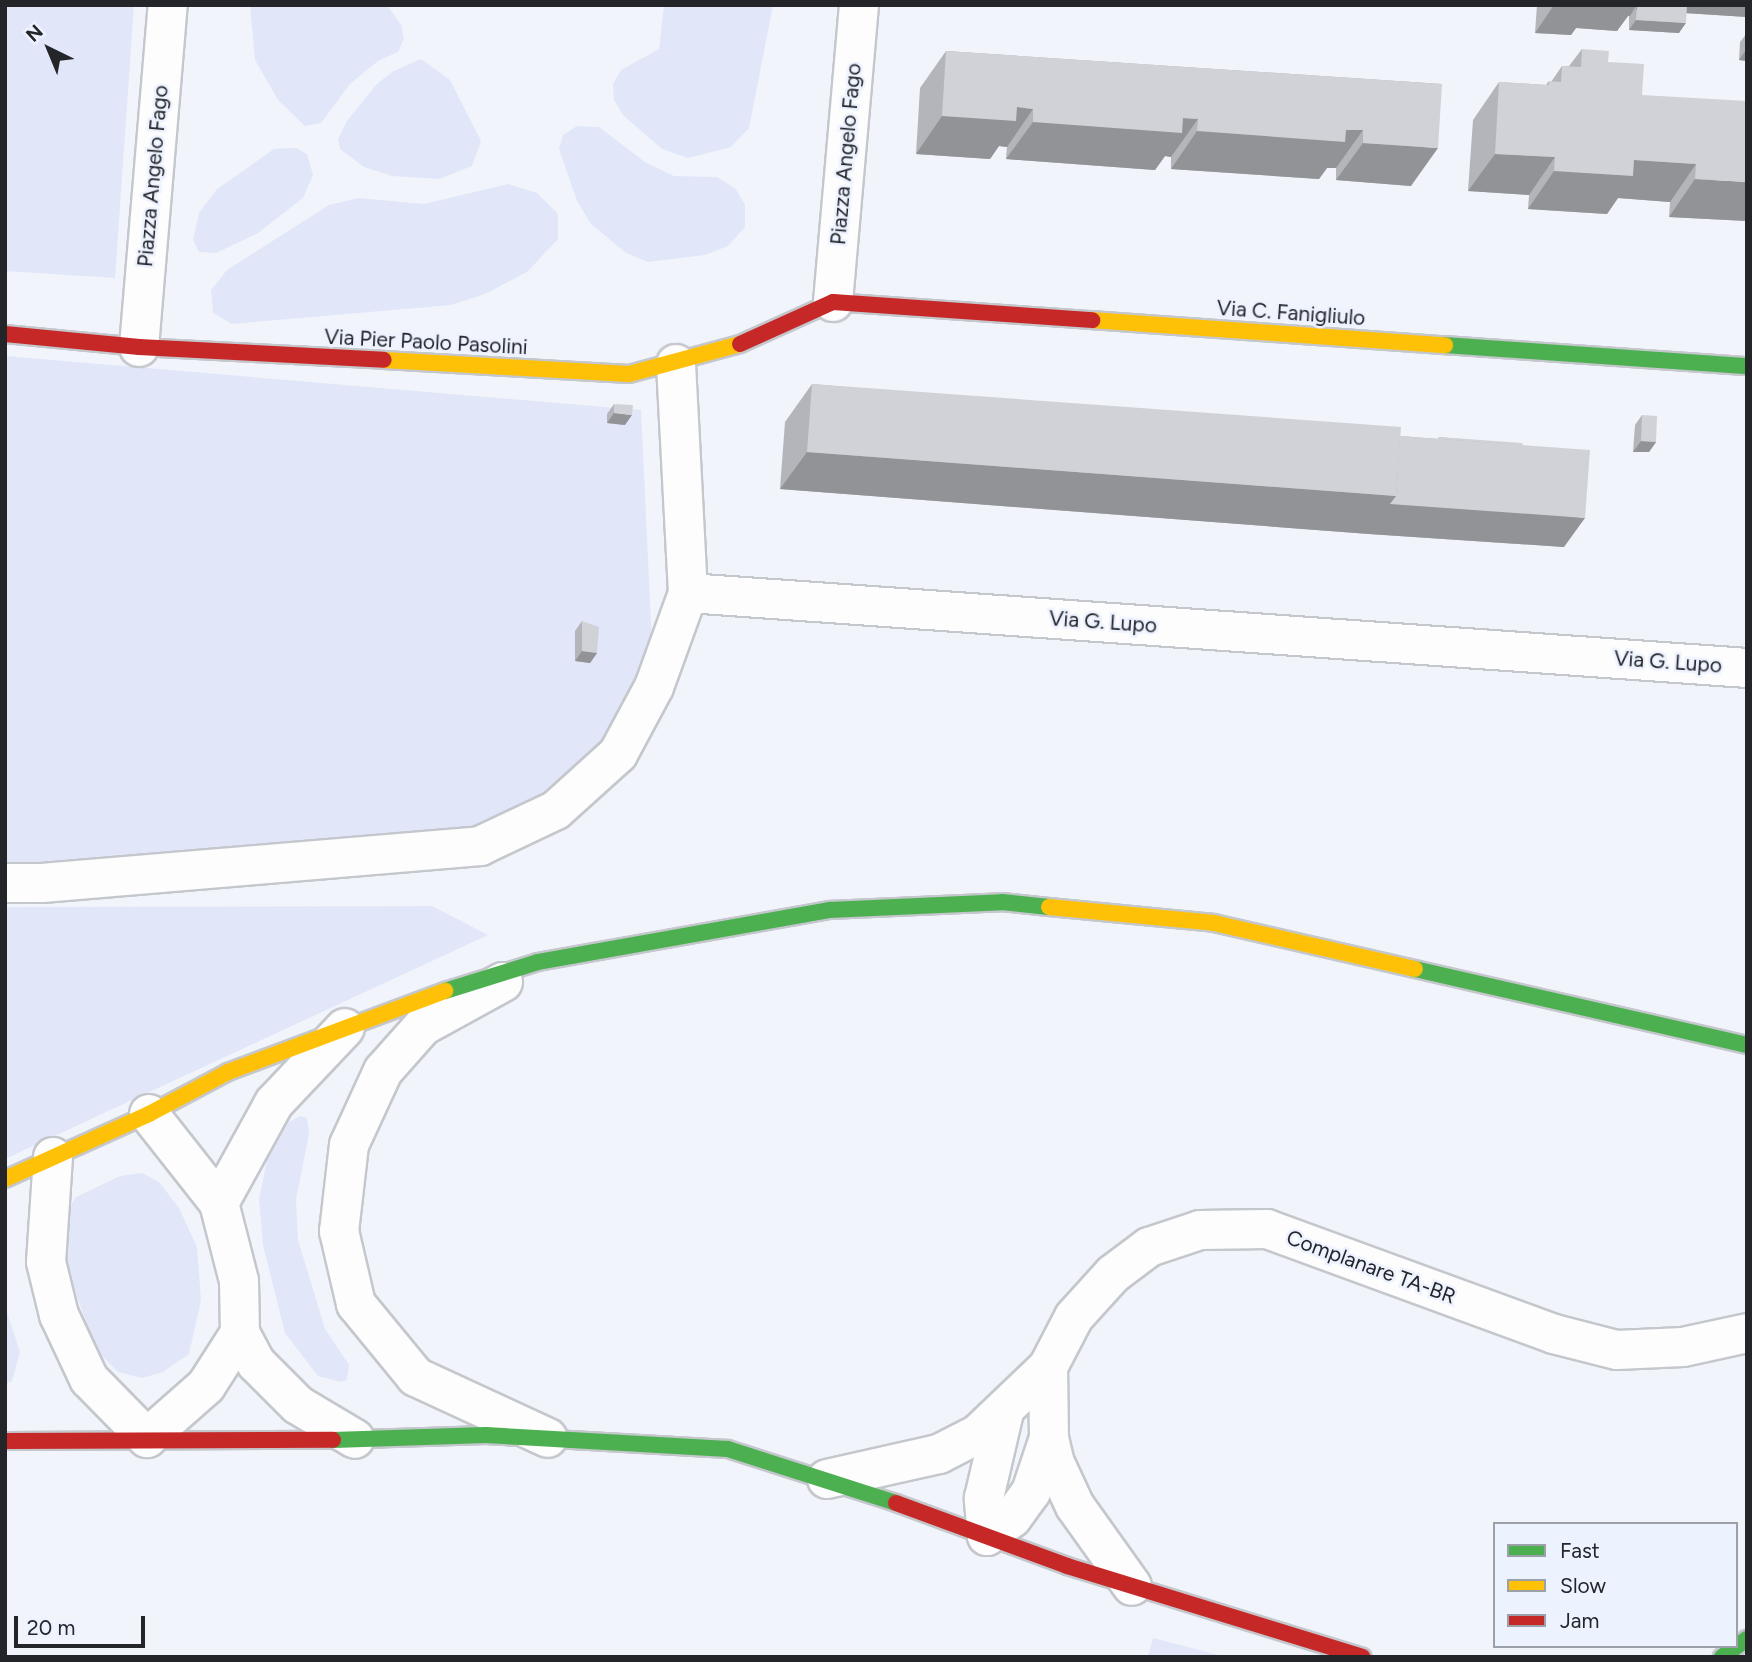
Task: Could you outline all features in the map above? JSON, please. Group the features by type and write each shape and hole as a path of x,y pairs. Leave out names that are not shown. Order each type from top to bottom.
{"main road":[{"name":"Via Pier Paolo Pasolini","path":"5,334 139,347 629,374 676,364 738,345 833,302"},
{"name":"Via C. Fanigliulo","path":"833,302 1747,366"},
{"path":"5,1178 149,1115 228,1072 345,1028 538,962 829,910 1002,902 1214,923 1747,1045"},
{"path":"5,1441 147,1438 273,1442 548,1438 728,1449 827,1479 1132,1586 1362,1657"}],"street":[{"name":"Piazza Angelo Fago","path":"139,347 168,5"},
{"name":"Piazza Angelo Fago","path":"833,302 859,5"},
{"path":"5,883 55,882 480,846 556,810 618,754 654,687 688,593 676,364"},
{"name":"Via G. Lupo","path":"688,593 1747,668"},
{"path":"538,962 424,1026 383,1070 349,1145 339,1231 356,1304 416,1377 548,1438"},
{"path":"219,1203 274,1103 345,1028"},
{"path":"149,1115 219,1203 239,1281 240,1333 256,1363 298,1405 355,1439"},
{"path":"53,1157 46,1262 59,1315 89,1379 147,1438 206,1385 240,1333"},
{"name":"Complanare TA-BR","path":"1048,1367 1074,1317 1113,1274 1149,1247 1200,1230 1267,1230 1554,1334 1617,1350 1683,1347 1747,1334"},
{"path":"827,1479 939,1454 978,1434 1048,1367"},
{"path":"987,1536 1012,1518 1031,1492 1049,1438 1048,1367"},
{"path":"987,1536 984,1498 1004,1412"},
{"path":"1049,1438 1075,1506 1132,1586"}],"shaded area":[{"path":"5,5 134,5 115,278 5,271"},
{"path":"250,5 387,5 401,25 404,39 398,52 378,61 350,84 321,123 305,126 278,100 255,60"},
{"path":"664,5 773,5 749,128 731,147 688,158 662,149 623,115 614,100 613,84 621,70 659,49"},
{"path":"421,59 450,80 481,141 472,166 439,179 392,176 364,167 340,149 338,139 347,121 376,85 392,72"},
{"path":"577,126 599,127 645,162 674,176 717,177 735,188 745,205 745,227 728,246 705,255 648,262 626,253 591,224 577,201 559,149 563,135"},
{"path":"296,148 307,154 313,175 303,198 258,233 216,253 199,252 193,240 199,213 217,189 274,149"},
{"path":"508,184 537,193 558,214 558,239 527,272 485,294 451,305 232,324 213,313 211,290 227,270 329,205 359,198 424,204"},
{"path":"5,356 641,410 654,687 618,754 480,846 5,883"},
{"path":"432,906 488,935 5,1159 5,907"},
{"path":"300,1116 307,1118 309,1134 296,1200 298,1240 325,1329 349,1365 347,1380 341,1382 318,1376 285,1333 263,1245 259,1199 268,1155 289,1122"},
{"path":"142,1173 159,1182 179,1208 197,1247 201,1300 189,1354 163,1372 142,1378 118,1372 96,1350 68,1271 63,1238 66,1213 76,1197 120,1176"},
{"path":"5,1306 20,1352 12,1381 5,1384"},
{"path":"1153,1638 1226,1657 1148,1657"}],"building":[{"path":"1637,5 1687,5 1686,23 1636,20"},
{"path":"1582,49 1609,51 1608,62 1644,64 1642,95 1747,101 1747,182 1695,179 1696,164 1634,160 1633,176 1554,171 1555,157 1495,154 1499,82 1549,85 1549,81 1561,82 1562,66 1581,67"},
{"path":"946,51 1442,84 1438,148 1363,143 1363,130 1346,130 1345,142 1197,131 1198,119 1183,118 1182,133 1033,122 1033,109 1017,107 1016,121 942,116"},
{"path":"812,384 1401,427 1396,496 807,452"},
{"path":"614,404 633,405 632,415 614,413"},
{"path":"1642,415 1657,416 1656,442 1641,441"},
{"path":"1400,436 1590,450 1585,518 1390,504 1396,496"},
{"path":"1439,437 1523,443 1522,445"},
{"path":"582,621 599,627 597,653 582,651"}],"traffic: fast":[{"path":"1445,345 1747,366"},
{"path":"445,991 538,962 829,910 1002,902 1049,907"},
{"path":"1415,969 1747,1045"},
{"path":"333,1440 486,1435 728,1449 896,1503"},
{"path":"1738,1645 1747,1639"},
{"path":"1722,1657 1734,1648"}],"traffic: slow":[{"path":"1092,320 1445,345"},
{"path":"384,360 629,374 740,344"},
{"path":"1049,907 1214,923 1415,969"},
{"path":"5,1179 149,1114 228,1072 445,991"}],"traffic: jam":[{"path":"740,344 833,302 1092,320"},
{"path":"5,334 139,347 384,360"},
{"path":"5,1441 333,1440"},
{"path":"896,1503 1067,1566 1362,1657"}]}
